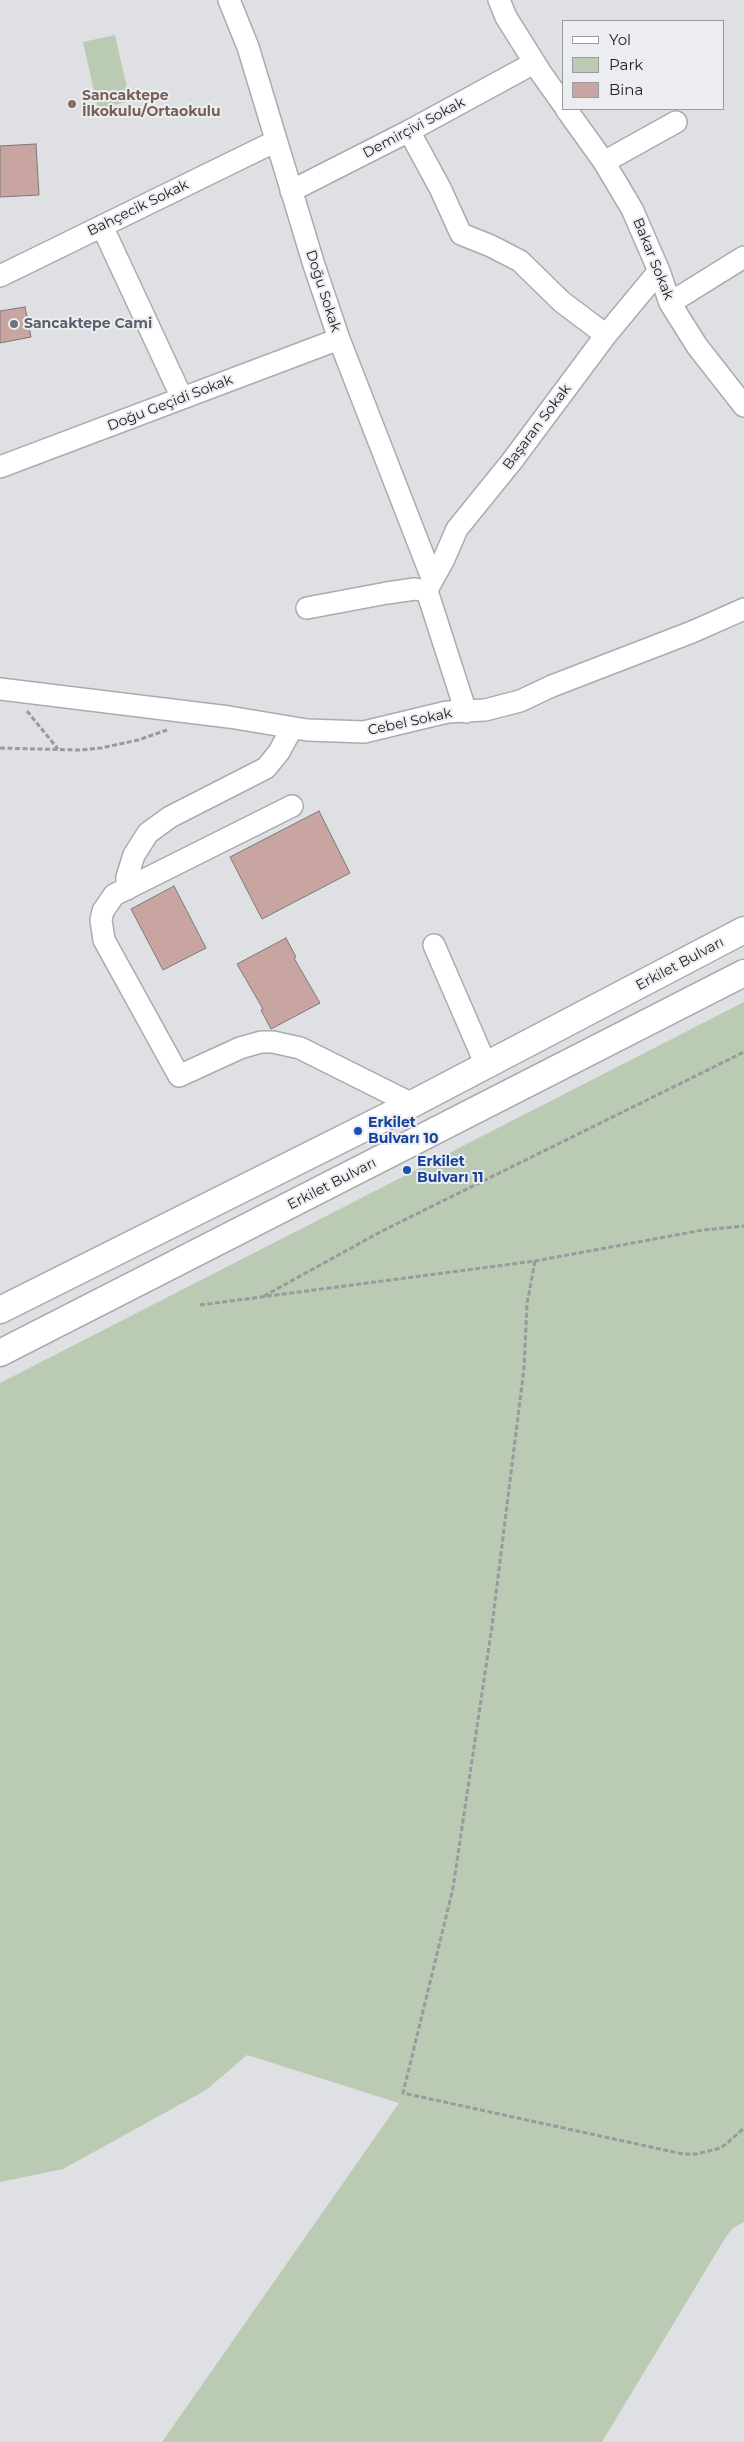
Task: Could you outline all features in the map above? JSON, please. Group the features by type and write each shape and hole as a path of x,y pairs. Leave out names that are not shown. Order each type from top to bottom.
{"main road":[{"name":"Erkilet Bulvarı","path":"0,1310 412,1104 744,930"},
{"name":"Erkilet Bulvarı","path":"0,1353 744,973"}],"street":[{"name":"Doğu Sokak","path":"229,0 248,47 291,191 339,339 429,585 466,712"},
{"path":"499,0 506,17 534,63 562,103"},
{"name":"Demirçivi Sokak","path":"291,191 409,131 534,63"},
{"name":"Bakar Sokak","path":"567,110 604,162 632,209 659,271 670,303 697,346 744,406"},
{"path":"604,162 676,122"},
{"path":"409,131 440,188 461,234 491,246 520,261 562,302 606,335"},
{"name":"Bahçecik Sokak","path":"0,276 276,141"},
{"path":"102,226 182,398"},
{"path":"670,303 744,257"},
{"name":"Başaran Sokak","path":"429,585 443,561 457,529 512,461 606,335 659,271"},
{"name":"Doğu Geçidi Sokak","path":"1,463 339,339"},
{"path":"308,608 429,585"},
{"name":"Cebel Sokak","path":"5,690 229,717 334,733 364,732 447,712 466,712 520,701 552,686 685,635 744,609"},
{"path":"127,889 127,877 134,854 148,833 170,817 266,768 279,752 292,728"},
{"path":"292,806 114,896 108,902 101,920 102,933 180,1076 240,1048 261,1042 273,1042 300,1048 412,1104"},
{"path":"434,945 486,1065"}],"path":[{"path":"5,690 58,750"},
{"path":"0,748 79,750 120,745 174,728"},
{"path":"262,1297 390,1227 744,1052"},
{"path":"200,1306 535,1261 703,1230 744,1226"},
{"path":"535,1261 527,1304 524,1368 492,1626 453,1888 403,2093 683,2154 696,2154 717,2149 725,2145 744,2128"}],"green space":[{"path":"115,35 130,101 98,109 83,42"},
{"path":"744,1002 744,2222 733,2228 727,2235 602,2442 162,2442 399,2103 247,2055 206,2090 63,2169 0,2182 0,1383"}],"building":[{"path":"36,144 39,195 0,197 0,146"},
{"name":"Sancaktepe Cami","path":"25,307 31,337 0,343 0,311"},
{"path":"319,811 350,873 262,919 230,857"},
{"path":"174,886 206,948 163,970 131,909"},
{"path":"286,938 296,957 294,958 320,1003 271,1029 261,1010 263,1009 237,964"}],"place":[{"name":"Sancaktepe İlkokulu/Ortaokulu","path":"72,104"},
{"name":"Sancaktepe Cami","path":"14,324"},
{"name":"Erkilet Bulvarı 10","path":"358,1131"},
{"name":"Erkilet Bulvarı 11","path":"407,1170"}]}
